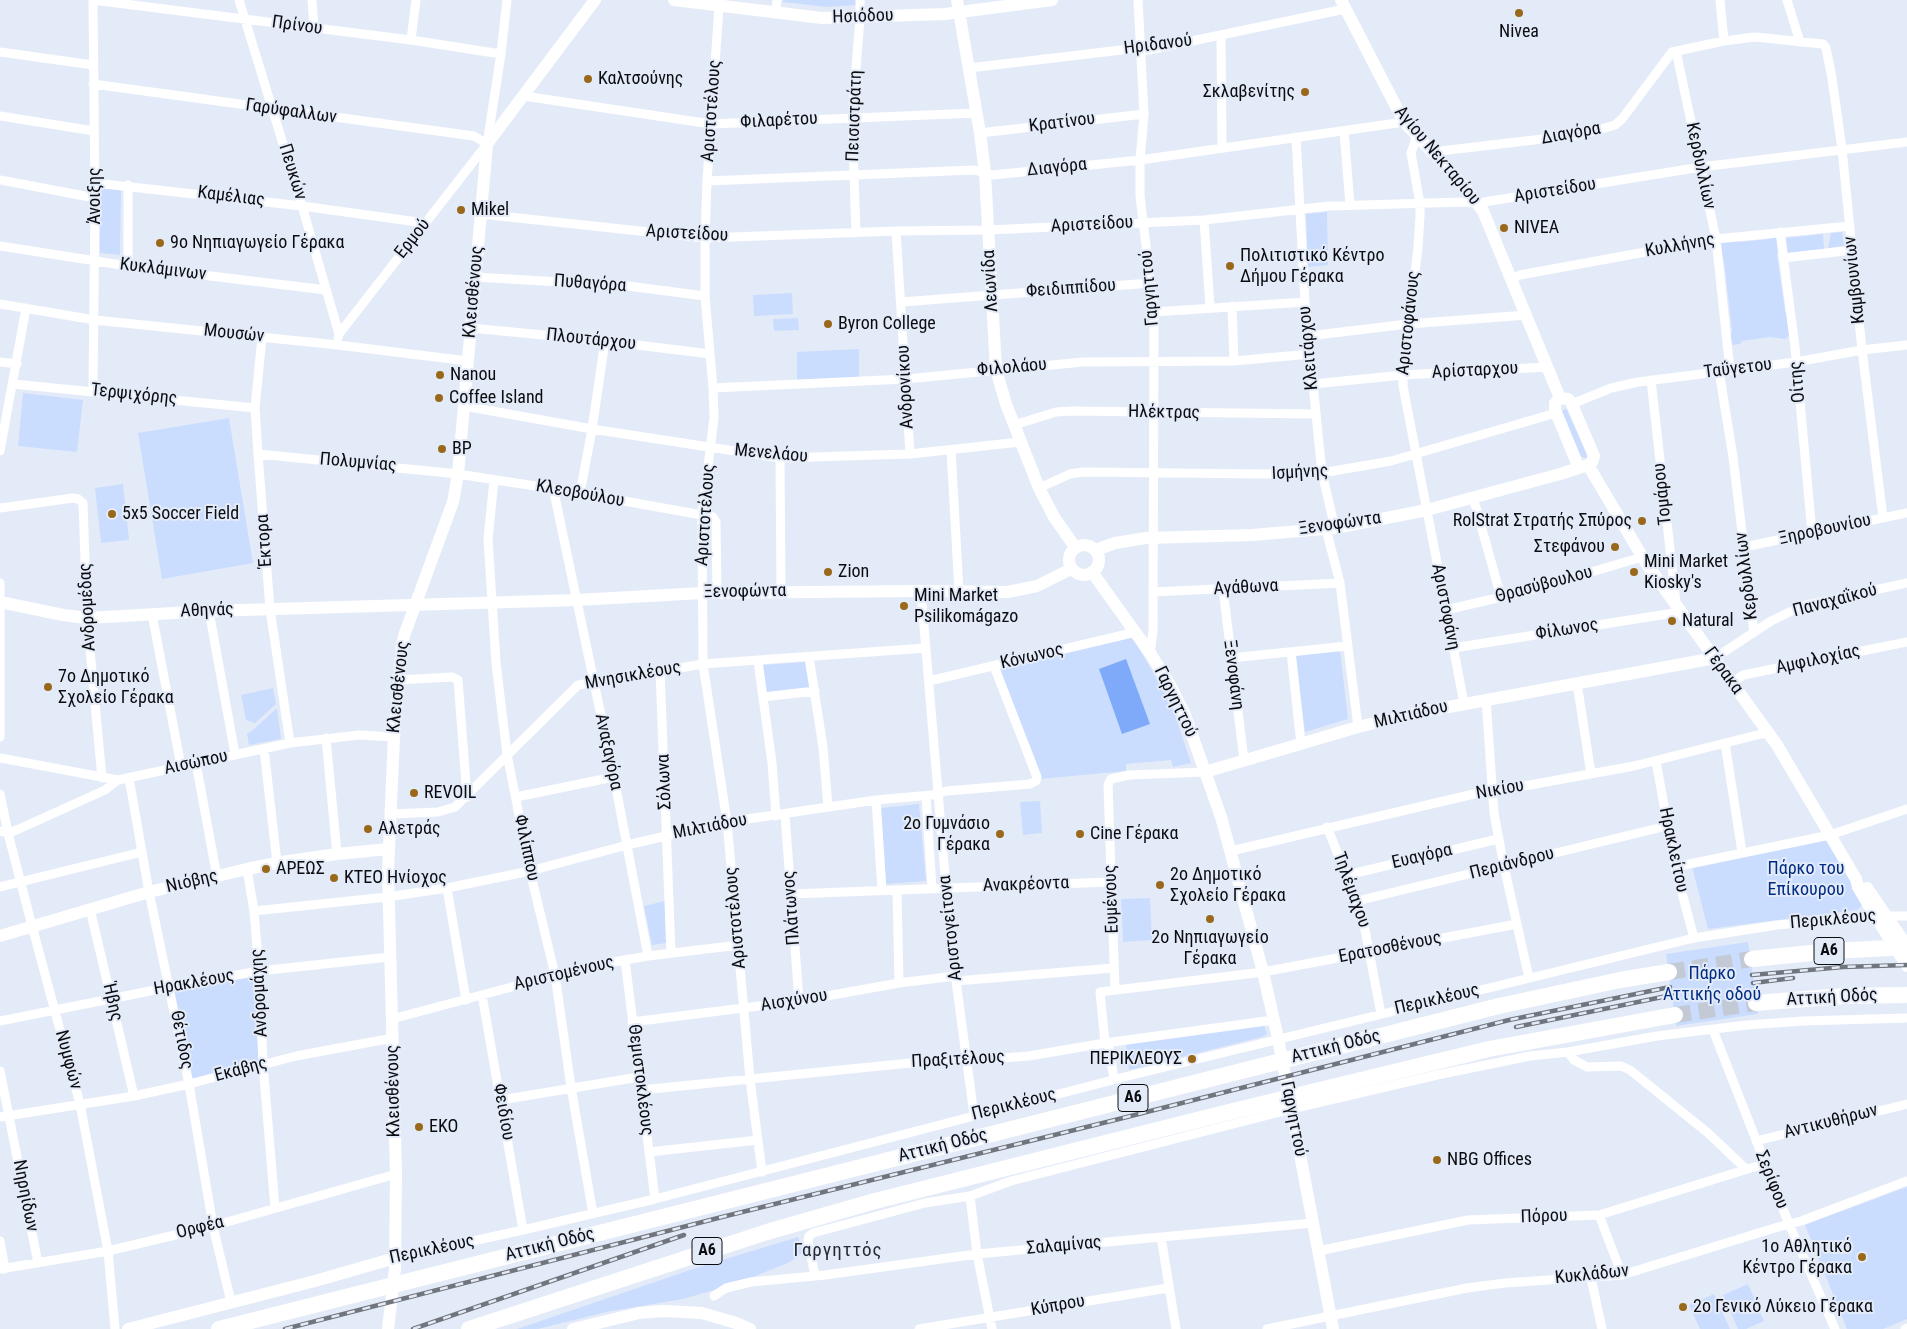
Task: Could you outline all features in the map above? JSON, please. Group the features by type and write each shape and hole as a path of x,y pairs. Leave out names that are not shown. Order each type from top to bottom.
{"highway":[{"name":"Α6","path":"1752,959 1907,946"},
{"name":"Αττική Οδός","path":"219,1329 1464,1014 1596,985 1669,972"},
{"name":"Αττική Οδός","path":"1756,1003 1844,996 1907,995"},
{"name":"Αττική Οδός","path":"469,1329 767,1232 875,1201 1219,1114 1489,1049 1675,1015"}],"street":[{"name":"Πρίνου","path":"92,0 143,3 314,29 411,40 501,54"},
{"name":"Άνοιξης","path":"92,0 95,183 93,391"},
{"name":"Πευκών","path":"239,0 339,334 338,345"},
{"path":"312,0 314,29"},
{"path":"411,40 416,0"},
{"path":"487,144 507,0"},
{"path":"487,144 594,0"},
{"name":"Ησιόδου","path":"674,0 822,18 860,18 958,6 1052,0"},
{"path":"776,13 777,0"},
{"name":"Πεισιστράτη","path":"856,232 852,118 860,0"},
{"name":"Γαργηττού","path":"1138,0 1144,114 1140,160 1140,196 1154,312 1154,631 1150,653 1185,715 1231,851 1263,972 1279,1042 1332,1323"},
{"path":"1720,0 1724,41"},
{"path":"1676,51 1755,37 1800,42 1787,0"},
{"name":"Ηριδανού","path":"969,68 1130,49 1149,50 1221,36 1343,5"},
{"name":"Αγίου Νεκταρίου","path":"1343,5 1404,122 1450,170 1478,204 1487,219 1548,367 1566,401"},
{"name":"Αριστοτέλους","path":"719,6 705,238 705,296 714,418 702,516 703,664 727,822 750,1079 762,1172"},
{"name":"Λεωνίδα","path":"958,6 985,173 996,370 1000,387 1020,442 1039,488 1054,517 1074,547"},
{"path":"1221,36 1222,148"},
{"name":"Καμβουνίων","path":"1800,42 1823,44 1826,48 1832,78 1842,149 1862,350 1883,518"},
{"name":"Διαγόρα","path":"1432,152 1584,134 1615,125 1622,119 1672,52 1676,51"},
{"name":"Κερδυλλίων","path":"1676,51 1716,239 1730,370"},
{"path":"0,52 93,65"},
{"name":"Γαρύφαλλων","path":"93,84 474,136 487,144"},
{"name":"Φιλαρέτου","path":"524,96 711,124 976,113"},
{"name":"Κρατίνου","path":"980,133 1144,114"},
{"path":"0,116 94,132"},
{"name":"Διαγόρα","path":"707,181 974,170 993,175 1140,160 1404,122"},
{"path":"1344,130 1350,205"},
{"name":"Αριστοφάνους","path":"1417,136 1411,154 1420,204 1418,247 1408,324 1403,386 1427,510"},
{"name":"Κλειτάρχου","path":"1296,137 1305,302 1322,474 1340,583 1358,727"},
{"name":"Αριστείδου","path":"481,214 705,238 856,232 988,230 1204,220 1350,205 1478,204 1701,167 1907,142"},
{"name":"Κλεισθένους","path":"388,1329 395,1264 396,1174 387,897 398,680 402,644 453,502 458,474 487,144"},
{"name":"Ερμού","path":"339,334 487,144"},
{"path":"0,180 95,198"},
{"name":"Καμέλιας","path":"95,183 302,206 426,223"},
{"path":"128,186 128,266"},
{"path":"1204,220 1210,307"},
{"name":"Κυλλήνης","path":"1512,279 1520,275 1716,239 1850,226"},
{"name":"Ανδρονίκου","path":"896,231 910,454"},
{"name":"Οίτης","path":"1780,232 1796,362 1812,533"},
{"name":"Κυκλάμινων","path":"0,246 128,266 326,290"},
{"path":"1783,258 1853,250"},
{"name":"Πυθαγόρα","path":"475,277 628,286 705,296"},
{"name":"Φειδιππίδου","path":"901,302 1151,283"},
{"path":"1154,312 1305,302"},
{"name":"Μουσών","path":"0,304 95,320 338,345 468,361"},
{"path":"1232,306 1234,361"},
{"path":"0,451 26,308"},
{"path":"1308,336 1408,324 1527,316"},
{"name":"Πλουτάρχου","path":"471,328 605,341 710,354"},
{"name":"Έκτορα","path":"262,337 255,408 258,454 270,609 290,743"},
{"path":"580,493 605,341"},
{"name":"Ταΰγετου","path":"1566,401 1611,388 1651,380 1796,362 1862,350 1907,345"},
{"name":"Φιλολάου","path":"713,388 906,379 1083,362 1234,361 1310,354"},
{"path":"0,362 17,364"},
{"name":"Αρίσταρχου","path":"1313,384 1403,375 1548,367"},
{"name":"Κερδυλλίων","path":"1719,371 1754,632"},
{"name":"Τομάρου","path":"1651,380 1670,559 1678,610"},
{"name":"Τερψιχόρης","path":"13,384 255,408"},
{"path":"1556,413 1555,403 1566,401 1594,452 1594,459 1584,466"},
{"name":"Μενελάου","path":"464,406 592,429 780,458 799,459 910,454 1020,442"},
{"name":"Ηλέκτρας","path":"1014,425 1056,412 1316,414"},
{"name":"Ισμήνης","path":"1039,488 1070,474 1083,472 1322,474 1379,464 1556,413"},
{"name":"Γέρακα","path":"1556,413 1584,466 1644,560 1678,610 1769,734 1856,879 1858,887 1907,946"},
{"path":"951,450 959,591"},
{"name":"Πολυμνίας","path":"258,454 458,474"},
{"path":"780,458 781,592"},
{"name":"Ξενοφώντα","path":"1096,550 1134,539 1252,535 1331,529 1427,510 1584,466"},
{"name":"Κλεοβούλου","path":"458,474 580,493 702,516"},
{"name":"Φιλίππου","path":"494,480 488,532 496,663 507,754 530,871 556,975 571,1087 593,1214"},
{"name":"Αναξαγόρα","path":"556,490 555,497 614,777 648,956"},
{"path":"1474,497 1501,597"},
{"name":"Ανδρομέδας","path":"0,508 78,499 83,504 87,618 102,778"},
{"name":"Αριστοφάνη","path":"1427,510 1464,703"},
{"name":"Ξηροβουνίου","path":"1744,547 1907,513"},
{"path":"702,516 712,517 716,522 717,593"},
{"path":"1084,544 1096,550 1099,560 1092,572 1083,575 1071,569 1069,555 1074,547 1084,544"},
{"name":"Θρασύβουλου","path":"1446,610 1644,560 1670,559"},
{"name":"Ξενοφώντα","path":"415,605 577,600 702,593 1008,592 1045,582 1071,569"},
{"path":"1092,572 1150,653"},
{"path":"0,583 0,737"},
{"name":"Αγάθωνα","path":"1153,592 1340,583"},
{"name":"Παναχαΐκού","path":"1715,658 1784,614 1802,606 1907,583"},
{"name":"Ξενοφάνη","path":"1223,589 1244,760"},
{"name":"Αριστογείτονα","path":"921,591 946,887 974,1115"},
{"name":"Αθηνάς","path":"0,602 87,618 209,611 415,605"},
{"name":"Φίλωνος","path":"1453,648 1678,610"},
{"path":"209,611 235,754"},
{"path":"152,614 181,766"},
{"name":"Κόνωνος","path":"929,681 1136,632"},
{"name":"Αμφιλοχίας","path":"1732,683 1743,676 1907,642"},
{"path":"1231,658 1347,646"},
{"name":"Μνησικλέους","path":"391,814 447,810 456,806 578,685 703,664 758,662 926,648"},
{"path":"1291,652 1301,744"},
{"path":"809,657 815,691 828,807"},
{"name":"Μιλτιάδου","path":"1110,779 1129,774 1205,772 1358,727 1464,703 1715,658"},
{"name":"Πλάτωνος","path":"758,662 790,894 799,1001"},
{"name":"Μιλτιάδου","path":"254,911 387,897 447,888 530,871 627,845 727,822 876,800 1030,784 1036,781 1037,777 994,666"},
{"name":"Σόλωνα","path":"660,671 672,953"},
{"path":"398,680 452,677 457,679 459,683 466,797"},
{"path":"1577,683 1592,774"},
{"path":"763,697 815,691"},
{"path":"1486,699 1492,790 1498,839 1529,978"},
{"name":"Νικίου","path":"1231,851 1492,790 1508,789 1592,774 1656,761 1761,734 1769,734"},
{"name":"Αισώπου","path":"0,758 118,780 290,743 360,735 394,737"},
{"path":"326,738 337,854"},
{"path":"1725,744 1742,852"},
{"path":"264,749 277,863"},
{"name":"Ηρακλείτου","path":"1656,761 1675,867 1694,938"},
{"path":"196,763 217,876"},
{"path":"516,797 614,777"},
{"name":"Θέτιδος","path":"128,778 149,892 189,1084 213,1226 231,1302"},
{"name":"Ευμένους","path":"1110,779 1108,785 1115,990"},
{"path":"4,832 105,790 118,780"},
{"name":"Νυμφών","path":"0,794 4,832 21,882 80,1104 108,1251 115,1329"},
{"path":"926,796 932,888"},
{"path":"876,800 882,890"},
{"path":"1675,867 1830,835 1907,809"},
{"name":"Περιάνδρου","path":"1357,901 1667,826"},
{"name":"Τηλέμαχου","path":"1327,828 1357,901 1370,952 1381,1014"},
{"name":"Ευαγόρα","path":"1347,875 1498,839"},
{"name":"Νιόβης","path":"0,936 149,892 217,876 277,863 388,849"},
{"path":"0,887 142,852"},
{"name":"Ανδρομάχης","path":"247,870 254,911 260,971 263,1064 275,1208"},
{"name":"Ανακρέοντα","path":"790,894 1111,882"},
{"path":"447,888 466,1000"},
{"path":"897,890 899,983"},
{"name":"Ήβης","path":"90,909 134,1096"},
{"name":"Γέρακα","path":"1881,916 1907,966"},
{"name":"Περικλέους","path":"128,1329 762,1172 974,1115 1114,1080 1279,1042 1381,1014 1694,938 1768,926 1881,916 1907,916"},
{"name":"Ερατοσθένους","path":"1106,1043 1100,992 1263,972 1517,924"},
{"name":"Αριστομένους","path":"392,1018 590,966 648,956 739,945"},
{"name":"Ηρακλέους","path":"0,1021 260,971 389,957"},
{"name":"Θεμιστοκλέους","path":"625,960 655,1199"},
{"name":"Αισχύνου","path":"632,1022 799,1001 899,983 1114,968"},
{"name":"Φειδίου","path":"482,995 502,1100 523,1230"},
{"path":"815,1276 808,1241 809,1236 813,1233 925,1203 970,1196 1011,1181 1291,1107 1530,1056 1568,1052 1631,1040 1747,1025 1803,1021 1907,1018"},
{"name":"Πραξιτέλους","path":"641,1090 881,1065 966,1058 975,1060 1029,1056 1106,1043 1274,1020"},
{"name":"Σερίφου","path":"1713,1030 1764,1164 1835,1329"},
{"name":"Εκάβης","path":"4,1117 134,1096 189,1084 296,1056 393,1038"},
{"path":"1106,1043 1114,1080"},
{"path":"1568,1052 1574,1060 1587,1067 1621,1066 1630,1070 1708,1133 1746,1169"},
{"name":"Νηρηίδων","path":"0,1071 4,1117 38,1262"},
{"path":"502,1100 639,1077"},
{"name":"Αντικυθήρων","path":"1756,1141 1907,1104"},
{"path":"649,1152 758,1140"},
{"name":"Πόρου","path":"1318,1252 1468,1220 1600,1215 1764,1164"},
{"name":"Ορφέα","path":"2,1269 108,1251 213,1226 396,1174"},
{"name":"Κυκλάδων","path":"1267,1329 1332,1323 1468,1288 1505,1282 1622,1275 1801,1221 1907,1181"},
{"path":"970,1196 977,1254 992,1329"},
{"path":"1600,1215 1622,1275"},
{"name":"Σαλαμίνας","path":"714,1296 734,1285 977,1254 1313,1224"},
{"path":"1161,1237 1176,1329"},
{"path":"0,1241 2,1269"},
{"path":"1591,1278 1602,1329"},
{"name":"Κύπρου","path":"919,1329 1168,1288"},
{"path":"573,1329 639,1313 663,1310 702,1314 736,1323 750,1329"}],"green space":[{"path":"783,0 856,0 856,5 827,7 783,2"},
{"path":"100,187 121,189 120,255 100,253"},
{"path":"1327,212 1328,265 1308,267 1306,214"},
{"path":"1842,232 1844,246 1828,248 1831,233"},
{"path":"1823,234 1824,249 1788,253 1786,238"},
{"path":"1771,236 1776,236 1779,240 1779,251 1777,254 1785,311 1789,320 1791,334 1785,339 1770,337 1742,341 1740,344 1733,345 1730,342 1729,336 1732,331 1724,261 1718,247 1721,241 1736,240 1740,242 1769,239"},
{"path":"792,293 793,314 754,316 753,295"},
{"path":"798,318 799,330 774,331 773,319"},
{"path":"859,349 859,378 797,380 797,352"},
{"path":"23,393 83,400 77,452 18,446"},
{"path":"1565,409 1586,452 1587,457 1585,458 1580,456 1562,411"},
{"path":"229,418 253,563 162,579 138,433"},
{"name":"5x5 Soccer Field","path":"123,484 129,540 101,543 95,488"},
{"path":"1131,635 1171,703 1191,763 1173,767 1171,760 1126,764 1126,771 1040,779 997,667"},
{"path":"1340,650 1348,719 1305,732 1296,656"},
{"path":"805,662 810,688 766,693 763,665"},
{"path":"273,688 276,704 255,723 246,720 241,695"},
{"path":"277,708 281,739 249,745 247,734"},
{"path":"1040,801 1042,833 1023,835 1020,802"},
{"path":"919,804 926,881 886,884 881,808"},
{"name":"Πάρκο του Επίκουρου","path":"1825,839 1864,904 1857,910 1708,929 1692,867"},
{"path":"1150,898 1152,940 1123,942 1121,899"},
{"path":"665,901 666,943 652,945 644,906"},
{"name":"Πάρκο Αττικής οδού","path":"1748,942 1758,1014 1676,1026 1666,954"},
{"path":"259,971 263,1064 189,1084 170,987"},
{"path":"1264,1025 1267,1034 1262,1037 1129,1070 1126,1044"},
{"name":"1ο Αθλητικό Κέντρο Γέρακα","path":"1907,1187 1907,1319 1883,1329 1847,1329 1805,1225"},
{"path":"798,1237 803,1252 790,1262 738,1283 683,1299 606,1312 538,1329 517,1329 696,1268"},
{"path":"1748,1284 1764,1321 1746,1329 1738,1329 1723,1295"},
{"path":"1714,1294 1730,1329 1700,1329 1689,1305"}],"water":[{"path":"1126,659 1150,724 1122,734 1099,669"}],"tunnel":[{"path":"1669,972 1752,959"},
{"path":"1675,1015 1756,1003"}],"railway":[{"path":"1752,975 1843,967 1907,965"},
{"path":"1753,983 1793,978"},
{"path":"285,1329 722,1217 1509,1020 1670,987"},
{"path":"1516,1027 1672,995"},
{"path":"413,1329 684,1235"}],"place":[{"name":"Nivea","path":"1519,13"},
{"name":"Καλτσούνης","path":"588,79"},
{"name":"Σκλαβενίτης","path":"1305,92"},
{"name":"Mikel","path":"461,210"},
{"name":"NIVEA","path":"1504,228"},
{"name":"9ο Νηπιαγωγείο Γέρακα","path":"160,243"},
{"name":"Πολιτιστικό Κέντρο Δήμου Γέρακα","path":"1230,266"},
{"name":"Byron College","path":"828,324"},
{"name":"Nanou","path":"440,375"},
{"name":"Coffee Island","path":"439,398"},
{"name":"BP","path":"442,449"},
{"name":"5x5 Soccer Field","path":"112,514"},
{"name":"RolStrat Στρατής Σπύρος","path":"1642,521"},
{"name":"Στεφάνου","path":"1615,547"},
{"name":"Zion","path":"828,572"},
{"name":"Mini Market Kiosky's","path":"1634,572"},
{"name":"Mini Market Psilikomágazo","path":"904,606"},
{"name":"Natural","path":"1672,621"},
{"name":"7o Δημοτικό Σχολείο Γέρακα","path":"48,687"},
{"name":"REVOIL","path":"414,793"},
{"name":"Αλετράς","path":"368,829"},
{"name":"2ο Γυμνάσιο Γέρακα","path":"1000,834"},
{"name":"Cine Γέρακα","path":"1080,834"},
{"name":"ΑΡΕΩΣ","path":"266,869"},
{"name":"ΚΤΕΟ Hνίοχος","path":"334,878"},
{"name":"2ο Δημοτικό Σχολείο Γέρακα","path":"1160,885"},
{"name":"2ο Νηπιαγωγείο Γέρακα","path":"1210,919"},
{"name":"ΠΕΡΙΚΛΕΟΥΣ","path":"1192,1059"},
{"name":"ΕΚΟ","path":"419,1127"},
{"name":"NBG Offices","path":"1437,1160"},
{"name":"1ο Αθλητικό Κέντρο Γέρακα","path":"1862,1257"},
{"name":"2ο Γενικό Λύκειο Γέρακα","path":"1683,1307"}],"district":[{"name":"Γαργηττός","path":"838,1251"}]}
